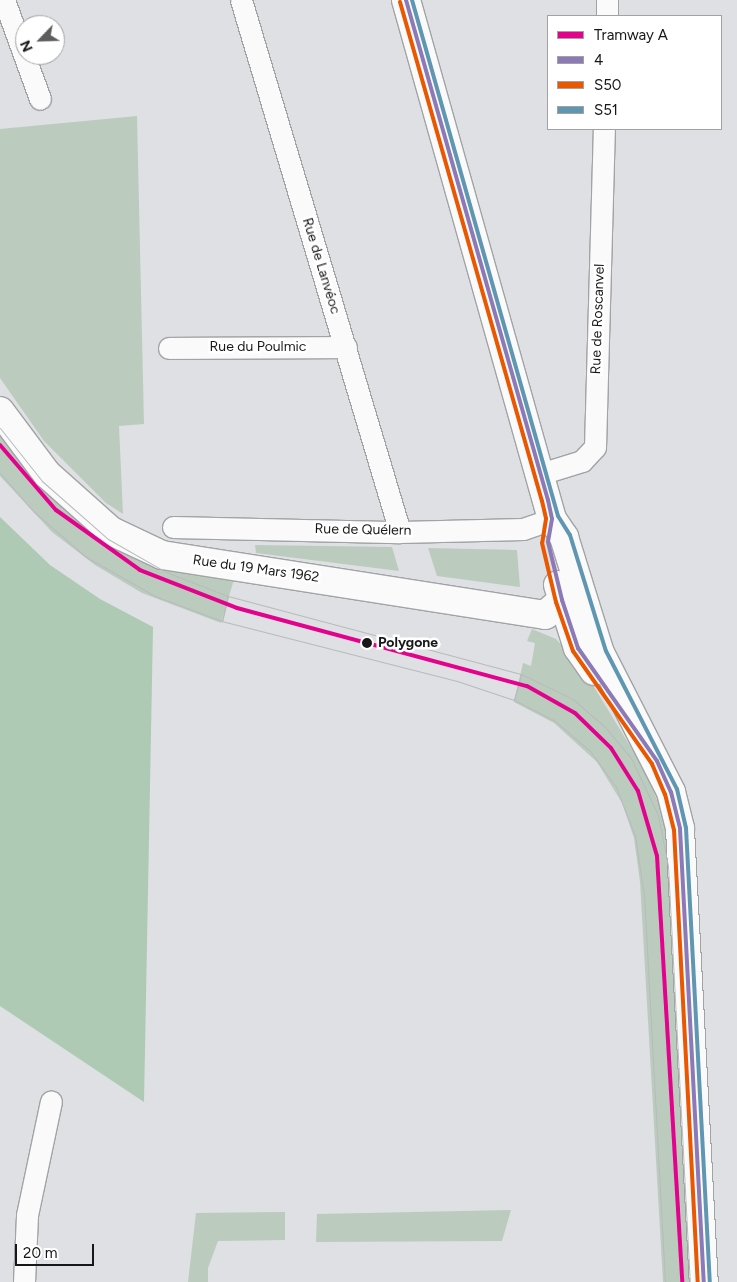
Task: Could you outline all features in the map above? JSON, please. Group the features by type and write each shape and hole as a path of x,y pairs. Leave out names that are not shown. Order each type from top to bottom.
{"main road":[{"path":"406,0 552,519 564,537 600,653 671,792 680,829 704,1282"},
{"name":"Rue du 19 Mars 1962","path":"0,411 47,474 111,531 162,556 553,608"},
{"path":"552,519 548,542 553,608 578,648 646,741"},
{"path":"553,608 576,578"}],"street":[{"path":"4,0 40,99"},
{"name":"Rue de Lanvéoc","path":"241,0 400,532"},
{"path":"607,15 608,0"},
{"name":"Rue de Roscanvel","path":"540,474 582,461 595,447 604,130"},
{"name":"Rue du Poulmic","path":"169,348 346,347"},
{"name":"Rue de Quélern","path":"172,527 400,532 523,529 552,519"},
{"path":"24,1282 27,1215 51,1101"}],"green space":[{"path":"137,116 144,424 119,426 123,514 106,503 44,441 0,378 0,129"},
{"path":"0,423 53,490 235,576 221,623 142,593 95,565 52,532 0,476"},
{"path":"0,517 50,565 100,599 153,627 144,1102 0,1006"},
{"path":"255,545 392,547 399,571 256,553"},
{"path":"428,548 517,550 520,587 437,576"},
{"path":"532,629 556,639 583,669 646,772 661,810 667,839 694,1282 663,1282 640,882 634,838 622,803 597,762 554,723 514,702 523,663 531,666 535,643 527,641"},
{"path":"511,1210 502,1241 316,1242 317,1214"},
{"path":"285,1212 285,1240 218,1241 208,1268 208,1282 188,1282 196,1213"}],"tram line":[{"path":"0,428 42,481 108,539 166,572 228,596 222,621 157,597 86,557 33,511 0,473"},
{"name":"A","path":"0,445 56,510 140,570 237,608 527,686 575,713 611,748 638,791 657,856 682,1282"},
{"path":"228,596 521,674 514,700 457,681 222,621 228,596"},
{"path":"665,1282 644,896 635,836 616,787 590,751 555,721 514,700 521,674 573,699 605,727 631,758 658,815 668,866 690,1282"}],"transit line":[{"name":"4","path":"406,0 548,500 552,519 548,542 562,600 578,648 657,761 671,792 680,829 704,1282"},
{"name":"S51","path":"412,0 558,516 570,535 606,651 677,789 686,828 710,1282"},
{"name":"S50","path":"400,2 542,501 546,519 542,543 556,602 573,651 652,764 665,794 674,830 698,1282"}],"place":[{"name":"Polygone","path":"367,643"}]}
